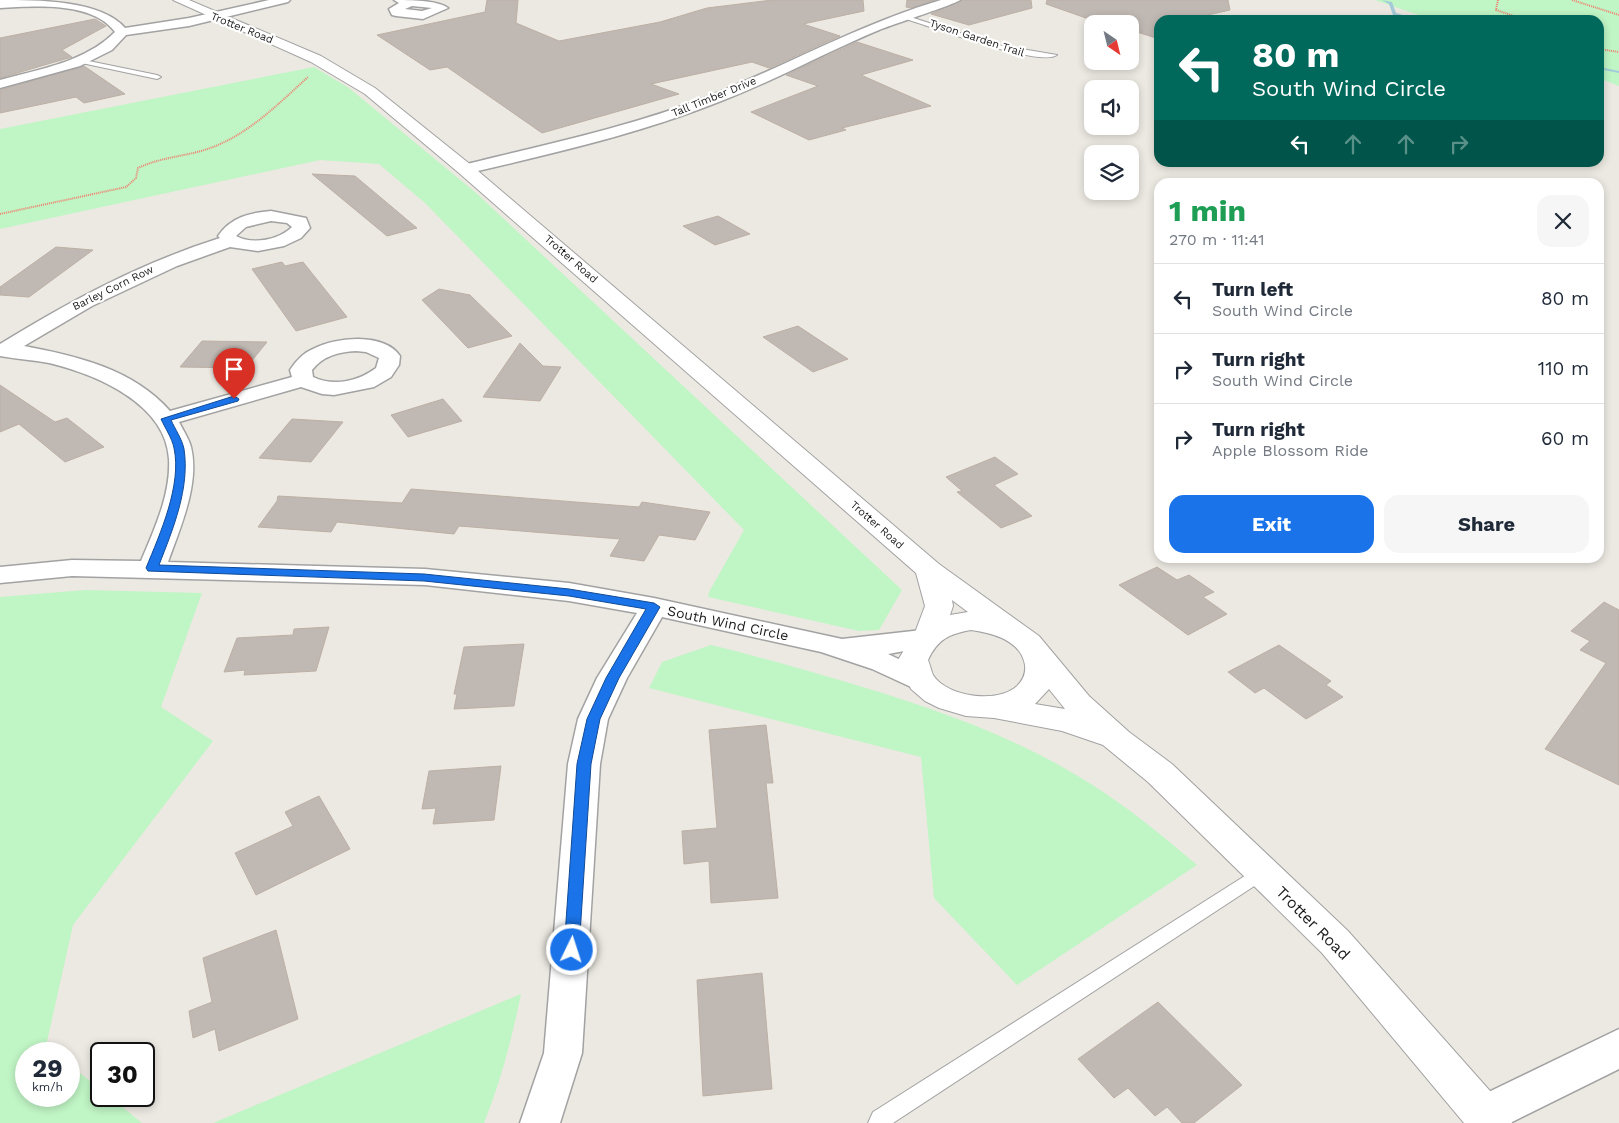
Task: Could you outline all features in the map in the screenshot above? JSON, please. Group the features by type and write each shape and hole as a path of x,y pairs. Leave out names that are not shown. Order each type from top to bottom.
{"street":[{"name":"Trotter Road","path":"179,0 336,69 370,91 465,169 929,570 1015,632"},
{"path":"0,84 52,71 79,61 107,47 122,32 170,26 284,0"},
{"name":"Tall Timber Drive","path":"465,169 593,138 678,112 746,86 862,31 900,16 954,0"},
{"path":"0,4 50,4 92,10 116,20 122,32"},
{"name":"Barley Corn Row","path":"2,350 48,321 113,286 168,262 230,241"},
{"path":"2,350 79,365 112,378 140,394 166,419 179,447 180,476 172,517 152,568"},
{"path":"166,419 303,380"},
{"name":"South Wind Circle","path":"0,576 72,568 152,568 424,577 569,592 654,607 826,644 882,662 922,682"},
{"path":"926,635 948,624 971,621 994,624 1015,632 1029,642 1038,655 1041,668 1038,682 1028,693 1013,702 994,707 974,707 953,702 935,694 922,682 913,660 939,606 929,570"},
{"path":"540,1123 563,1052 584,764 591,728 612,678 654,607"},
{"name":"South Wind Circle","path":"826,644 870,647 926,635"},
{"name":"Trotter Road","path":"1038,655 1078,704 1118,740 1160,773 1335,942 1488,1119"},
{"name":"Trotter Road","path":"994,707 1067,721 1118,740"},
{"path":"1488,1119 1610,1054 1619,1046"}],"lane":[{"name":"Tyson Garden Trail","path":"900,16 928,22 1026,54 1054,55"},
{"path":"79,61 157,77"},
{"path":"879,1123 1262,872"}],"path":[{"path":"1498,0 1496,10 1511,15"},
{"path":"1572,0 1619,15"},
{"path":"1604,50 1619,52"},
{"path":"0,214 126,187 136,178 138,168 154,160 202,151 238,134 256,124 307,78 336,69"}],"green space":[{"path":"1375,0 1619,0 1619,86 1604,80 1604,15 1418,15"},
{"path":"314,67 349,88 475,192 902,590 879,630 859,631 708,597 744,530 425,203 379,164 320,160 0,229 0,129"},
{"path":"85,590 202,593 161,707 213,741 73,925 47,1042 15,1042 15,1107 80,1107 80,1073 90,1081 90,1107 122,1107 142,1123 0,1123 0,597"},
{"path":"711,645 774,661 902,699 967,722 1030,750 1061,766 1105,793 1146,823 1197,865 1017,985 934,898 921,757 649,688 662,662"},
{"path":"521,994 506,1059 484,1123 213,1123"}],"building":[{"path":"487,0 518,0 516,23 559,41 660,22 707,8 772,0 863,0 864,11 803,24 840,36 769,68 752,62 651,84 679,94 542,133 447,67 430,70 377,35 485,12"},
{"path":"907,0 935,0 911,8 906,7"},
{"path":"962,0 1031,0 1032,8 969,25 931,14"},
{"path":"1047,0 1228,0 1230,10 1208,15 1154,15 1154,37 1139,33 1139,15 1084,15 1084,17 1046,4"},
{"path":"95,19 106,26 62,50 72,57 0,78 0,38"},
{"path":"857,42 913,60 861,75 931,106 842,128 846,130 809,140 751,112 818,86 786,75"},
{"path":"84,66 125,94 84,103 76,97 0,113 0,90"},
{"path":"312,174 355,176 417,228 387,236"},
{"path":"718,216 750,234 715,245 683,226"},
{"path":"56,247 93,250 29,297 0,295 0,287"},
{"path":"282,262 285,266 303,262 347,317 296,331 252,269"},
{"path":"439,289 470,295 512,336 468,348 422,300"},
{"path":"798,326 848,359 813,372 763,337"},
{"path":"202,341 267,342 246,368 180,367"},
{"path":"520,343 543,366 561,367 540,401 483,397"},
{"path":"0,385 55,422 67,418 104,447 65,462 19,424 0,432"},
{"path":"443,399 462,421 408,437 391,415"},
{"path":"292,419 343,422 311,462 259,458"},
{"path":"995,457 1018,474 994,485 1032,516 1001,528 957,492 962,491 946,477"},
{"path":"411,489 639,507 642,502 710,512 695,540 659,535 644,561 610,556 620,539 459,526 454,534 337,522 331,532 258,527 277,501 278,496 402,503"},
{"path":"1157,567 1177,580 1189,575 1214,592 1203,597 1227,614 1188,635 1119,585"},
{"path":"1604,602 1619,610 1619,785 1545,749 1606,663 1580,650 1590,641 1571,631"},
{"path":"329,627 316,671 244,675 245,670 224,672 237,638 293,635 294,629"},
{"path":"524,644 514,706 454,709 457,694 454,694 464,647"},
{"path":"1279,645 1331,681 1326,685 1343,697 1306,719 1264,688 1255,693 1228,672"},
{"path":"766,725 773,783 766,783 778,898 711,903 709,861 684,864 682,831 717,828 709,730"},
{"path":"501,766 494,820 433,824 436,808 422,809 429,771"},
{"path":"319,796 350,849 256,895 235,853 293,826 285,812"},
{"path":"276,930 298,1019 219,1051 215,1029 193,1038 189,1011 212,1002 203,958"},
{"path":"762,973 772,1089 703,1096 697,980"},
{"path":"1158,1002 1242,1085 1194,1123 1182,1123 1167,1107 1155,1116 1128,1088 1114,1098 1078,1059"}],"waterway":[{"path":"1384,0 1391,3 1394,14 1398,15"},
{"path":"1604,69 1619,72"}],"route":[{"path":"234,399 166,419 179,447 180,476 172,517 152,568 424,577 569,592 654,607 612,678 593,719 584,764 572,950"}]}
